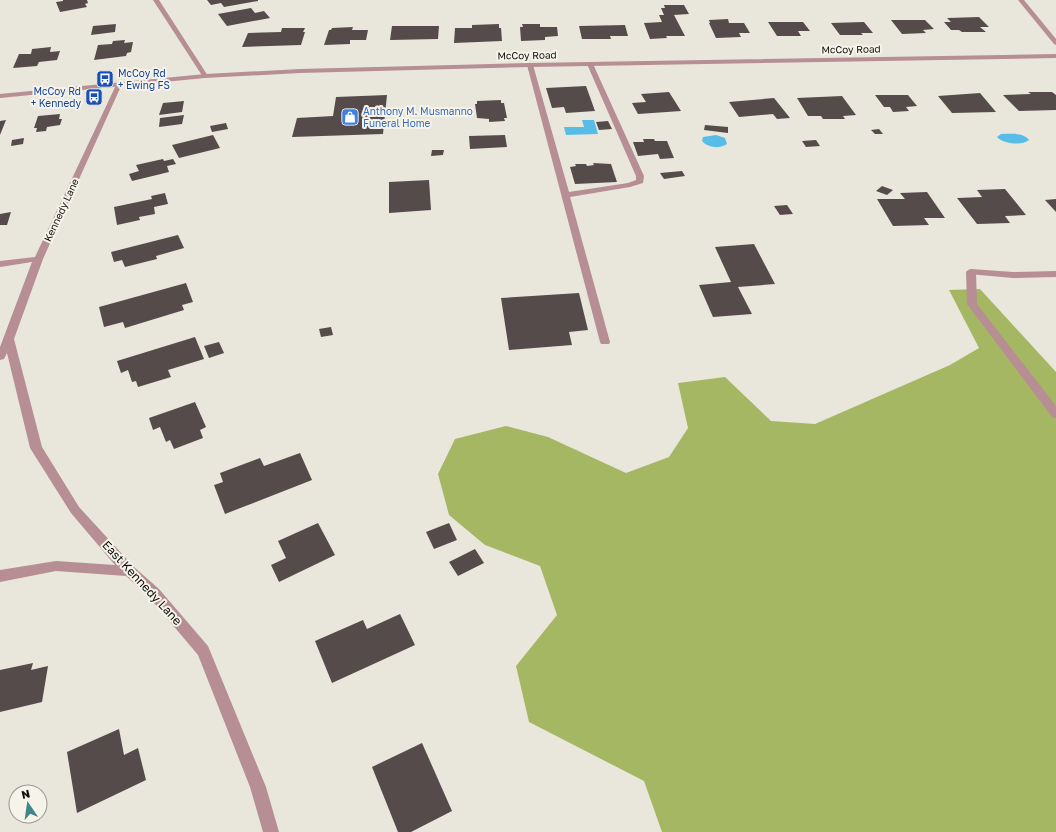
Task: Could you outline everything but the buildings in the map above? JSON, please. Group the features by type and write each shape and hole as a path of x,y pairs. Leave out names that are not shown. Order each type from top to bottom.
{"street":[{"path":"156,0 204,76"},
{"path":"1021,0 1056,43"},
{"name":"McCoy Road","path":"0,96 204,76 293,72 530,65 1056,56"},
{"path":"566,195 630,185 640,181 640,176 590,64"},
{"path":"530,65 605,342"},
{"name":"Kennedy Lane","path":"0,357 9,339 38,259 119,84"},
{"path":"0,264 38,259"},
{"path":"1056,274 1013,275 971,272 972,304 1056,414"},
{"name":"East Kennedy Lane","path":"9,339 36,448 76,510 129,571 154,593 203,651 258,787 271,832"},
{"path":"0,576 56,566 129,571"}],"green space":[{"path":"980,289 1056,372 1056,832 662,832 644,781 529,722 516,666 557,615 540,566 485,545 449,515 438,474 455,439 506,426 548,437 626,473 669,457 688,428 678,383 725,377 771,421 815,424 950,365 979,348 949,290"}],"water":[{"path":"582,120 594,120 598,134 566,135 564,127 584,127"},
{"path":"1001,134 1020,135 1029,140 1017,144 1008,143 997,137"},
{"path":"716,135 725,138 727,144 721,147 714,147 707,145 702,141 703,137"}],"place":[{"name":"McCoy Rd + Ewing FS","path":"105,79"},
{"name":"McCoy Rd + Kennedy","path":"94,97"},
{"name":"Anthony M. Musmanno Funeral Home","path":"350,117"}]}
